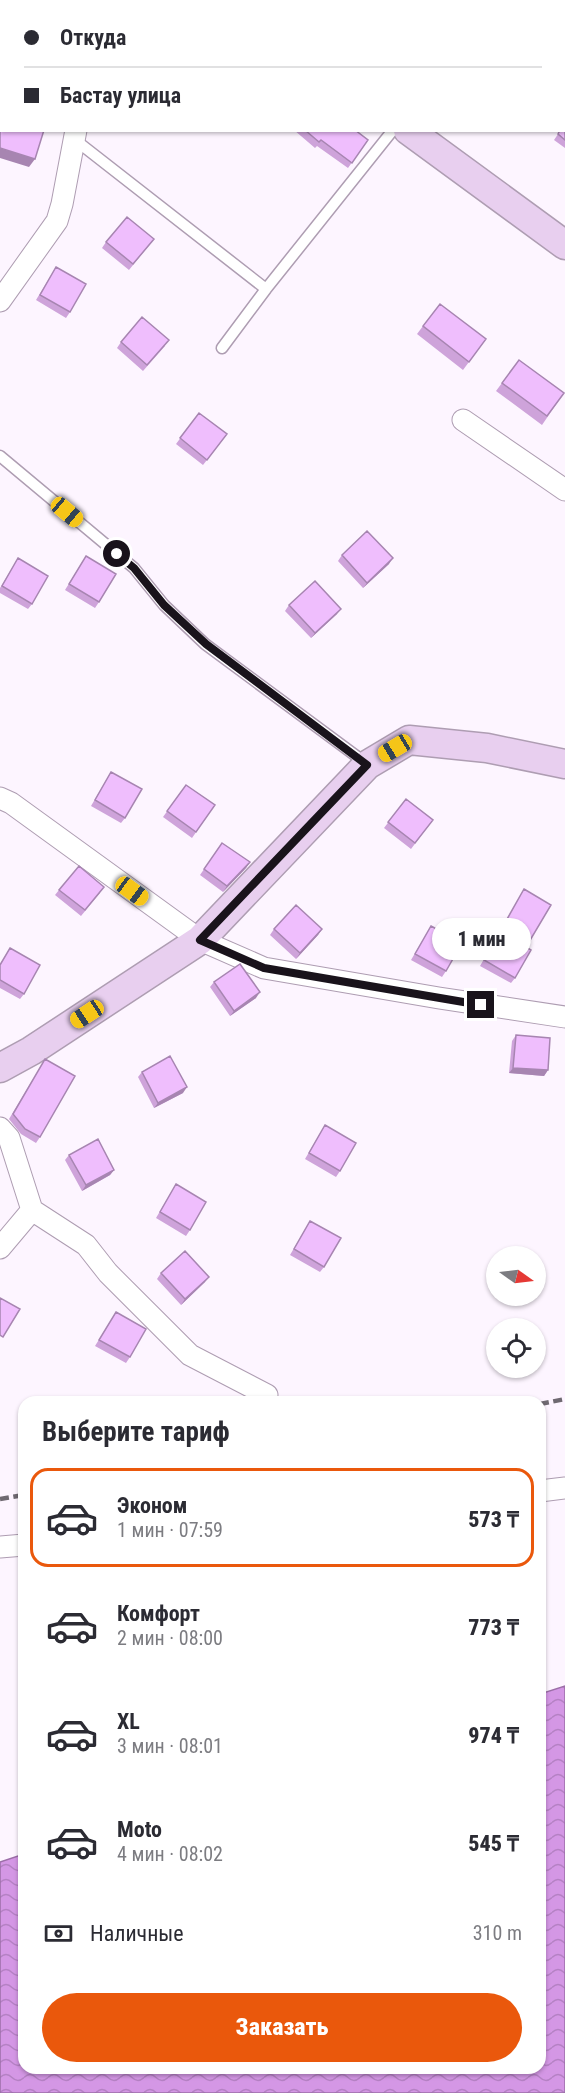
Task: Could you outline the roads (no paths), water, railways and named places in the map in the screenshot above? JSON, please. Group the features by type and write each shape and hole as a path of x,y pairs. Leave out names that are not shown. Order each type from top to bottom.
{"street":[{"path":"411,132 565,245"},
{"path":"0,301 57,221 75,135"},
{"path":"463,420 565,490"},
{"path":"0,1068 31,1051 200,940 367,765 409,740 487,748 565,764"},
{"path":"0,798 11,803 200,940 264,968 439,999 565,1017"},
{"path":"0,1128 9,1138 32,1210 86,1245 108,1273 190,1355 267,1395"},
{"path":"0,1248 32,1210"},
{"path":"546,1490 565,1488"},
{"path":"0,1547 18,1546"}],"lane":[{"path":"222,348 391,132"},
{"path":"75,135 266,289"},
{"path":"0,456 134,568 164,605 206,644 367,765"}],"water":[{"path":"565,1686 565,2093 0,2093 0,1862 18,1856 18,2074 546,2074 546,1692"}],"railway":[{"path":"546,1403 565,1399"},
{"path":"0,1499 18,1496"}]}
